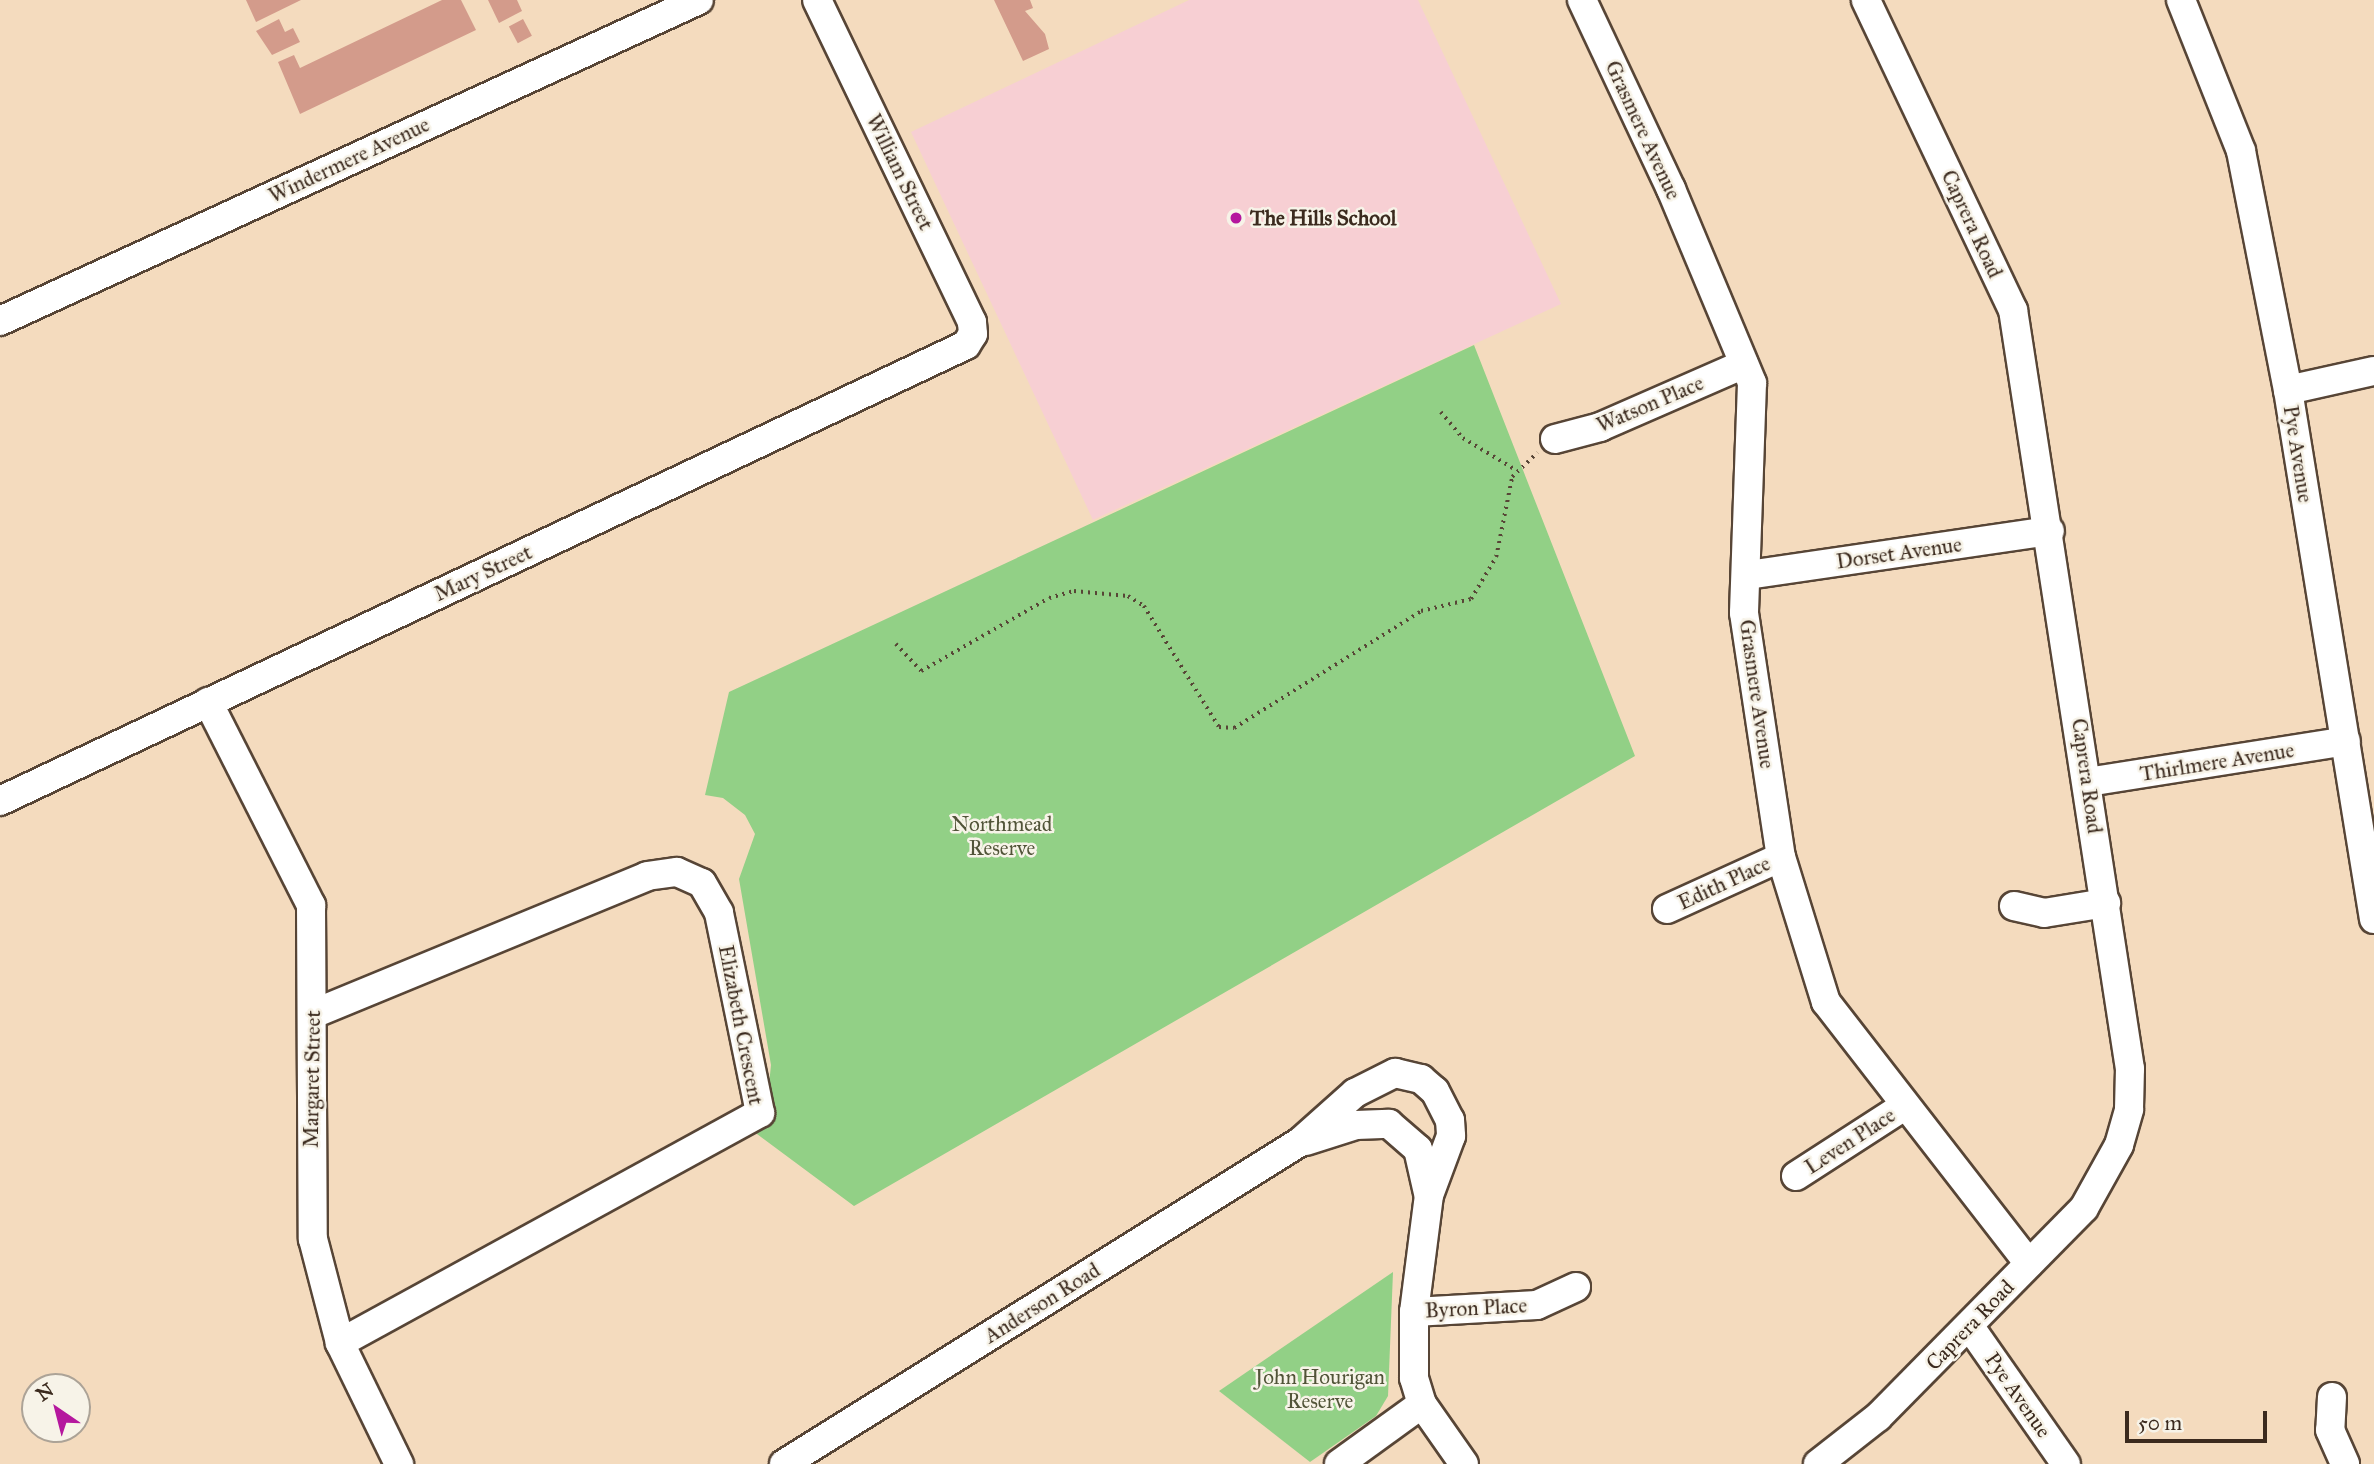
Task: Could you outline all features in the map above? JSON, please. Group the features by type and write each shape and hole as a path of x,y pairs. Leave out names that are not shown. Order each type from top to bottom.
{"street":[{"name":"Windermere Avenue","path":"0,321 699,0"},
{"name":"William Street","path":"817,0 972,322 973,334 966,345"},
{"name":"Grasmere Avenue","path":"1582,0 1671,189 1752,383 1748,575 1744,613 1781,857 1826,1002 2029,1264"},
{"name":"Caprera Road","path":"1818,1464 1878,1417 2084,1208 2105,1176 2129,1109 2130,1069 2106,903 2050,531 2013,310 1866,0"},
{"name":"Pye Avenue","path":"2181,0 2241,151 2288,390 2374,919"},
{"name":"Mary Street","path":"0,801 966,345"},
{"name":"Watson Place","path":"1555,439 1600,427 1744,363"},
{"path":"2288,390 2374,371"},
{"name":"Dorset Avenue","path":"1748,575 2050,531"},
{"name":"Margaret Street","path":"208,702 311,905 313,1239 340,1343 399,1464"},
{"name":"Thirlmere Avenue","path":"2088,782 2346,741"},
{"name":"Edith Place","path":"1667,909 1781,857"},
{"name":"Elizabeth Crescent","path":"313,1014 647,876 677,872 702,883 719,913 760,1113 340,1343"},
{"path":"2014,906 2044,913 2106,903"},
{"name":"Anderson Road","path":"783,1464 1300,1142 1370,1083 1408,1073 1435,1091 1450,1119 1451,1136 1429,1195 1414,1312 1414,1378 1422,1404"},
{"name":"Leven Place","path":"1796,1176 1904,1106"},
{"name":"Anderson Road","path":"1300,1142 1356,1125 1390,1124 1418,1149 1429,1195"},
{"name":"Byron Place","path":"1414,1312 1537,1304 1576,1287"},
{"name":"Pye Avenue","path":"1970,1326 2066,1464"},
{"path":"2332,1397 2330,1430 2345,1464"},
{"path":"1339,1464 1422,1404 1464,1464"}],"path":[{"path":"1441,412 1462,438 1516,470"},
{"path":"896,644 921,671 1049,598 1074,591 1128,596 1144,606 1219,727 1234,728 1420,611 1471,598 1496,557 1516,470 1555,439"}],"shaded area":[{"name":"The Hills School","path":"1189,0 1418,0 1561,304 1093,520 911,132"}],"green space":[{"name":"Northmead Reserve","path":"1474,345 1635,756 854,1206 753,1131 767,1104 771,1065 739,879 755,834 745,815 723,798 705,795 729,692"},
{"name":"John Hourigan Reserve","path":"1393,1272 1388,1396 1376,1416 1310,1462 1219,1391"}],"building":[{"path":"246,0 301,0 256,22"},
{"path":"442,0 461,0 476,30 300,114 278,62 294,55 300,68"},
{"path":"488,0 517,0 522,11 499,23"},
{"path":"994,0 1030,0 1033,8 1025,11 1045,34 1049,49 1023,61"},
{"path":"279,19 285,32 293,28 300,42 272,55 256,31"},
{"path":"523,19 532,36 518,43 509,27"}],"place":[{"name":"The Hills School","path":"1236,218"}]}
